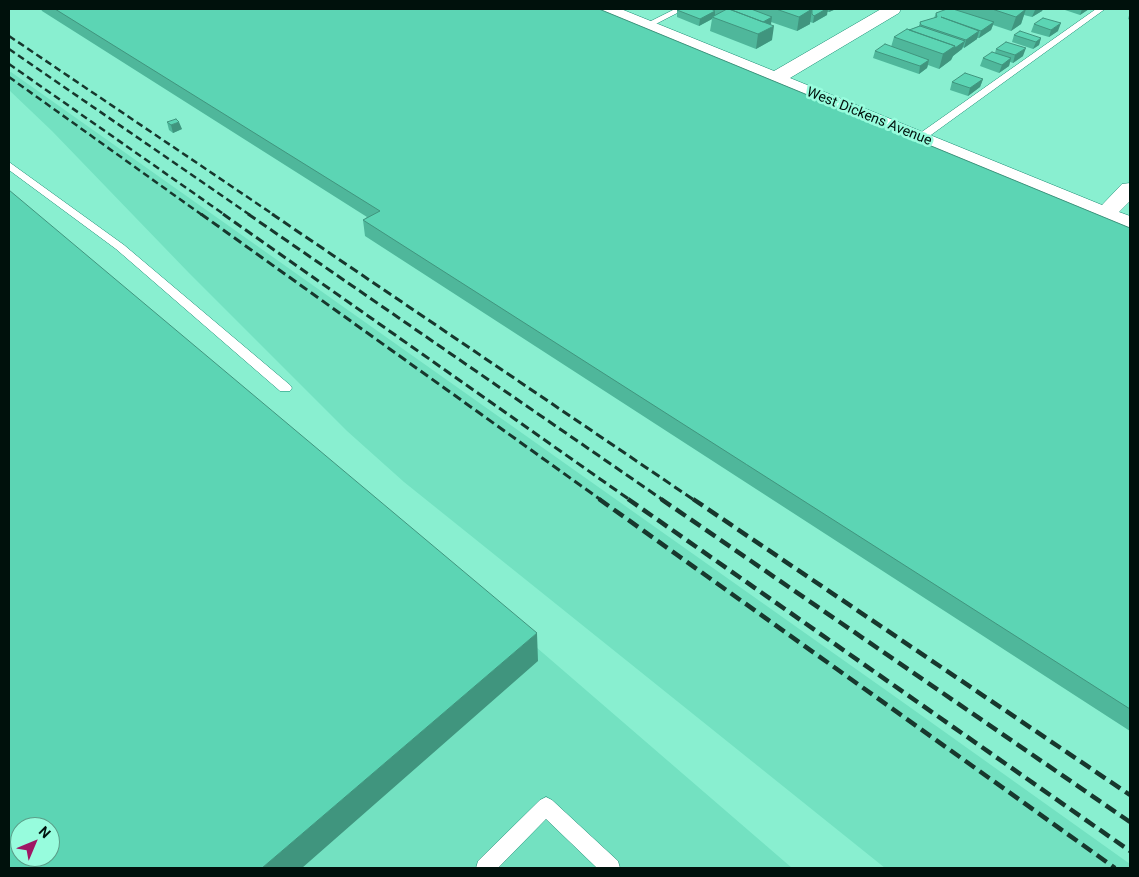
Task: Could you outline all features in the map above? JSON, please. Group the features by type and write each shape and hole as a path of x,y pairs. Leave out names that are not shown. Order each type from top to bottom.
{"street":[{"name":"West Dickens Avenue","path":"607,9 1130,224"},
{"path":"776,78 893,9"},
{"path":"1105,214 1130,189"}],"lane":[{"path":"647,25 680,9"},
{"path":"920,138 1100,9"},
{"path":"9,165 120,247 285,388"},
{"path":"486,868 546,806 611,868"}],"shaded area":[{"path":"11,72 897,698 1130,864 1130,868 885,868 404,482 347,431 189,273 52,131 9,90 9,73"},
{"path":"9,192 792,868 9,868"}],"building":[{"path":"55,9 599,9 1130,228 1130,709 363,220 380,211"},
{"path":"711,9 715,11 700,19 677,10"},
{"path":"727,9 774,26 758,34 712,17"},
{"path":"729,9 751,9 772,17 763,22"},
{"path":"776,9 812,9 799,17"},
{"path":"812,9 826,9 814,16"},
{"path":"953,9 994,22 981,31 941,17 979,31 966,40 921,25 920,22 937,17 936,13"},
{"path":"992,9 1026,9 1016,17"},
{"path":"1043,18 1061,23 1051,30 1034,24"},
{"path":"920,26 965,41 955,48 955,46 909,30"},
{"path":"907,29 955,46 943,54 894,37"},
{"path":"1020,31 1041,38 1036,42 1014,35"},
{"path":"1006,42 1026,48 1015,55 996,49"},
{"path":"885,44 929,60 920,66 875,51"},
{"path":"992,52 1011,58 1002,65 983,58"},
{"path":"965,73 983,79 970,88 952,82"},
{"path":"176,119 179,122 171,125 167,122"},
{"path":"9,190 537,633 262,868 9,868"}],"railway":[{"path":"9,36 274,215"},
{"path":"9,49 250,215"},
{"path":"9,64 225,215"},
{"path":"9,77 202,215"},
{"path":"201,214 601,500"},
{"path":"223,214 630,500"},
{"path":"248,214 663,500"},
{"path":"272,214 694,500"},
{"path":"599,499 1115,868"},
{"path":"628,499 1130,851"},
{"path":"661,499 1130,822"},
{"path":"693,499 1130,795"}]}
